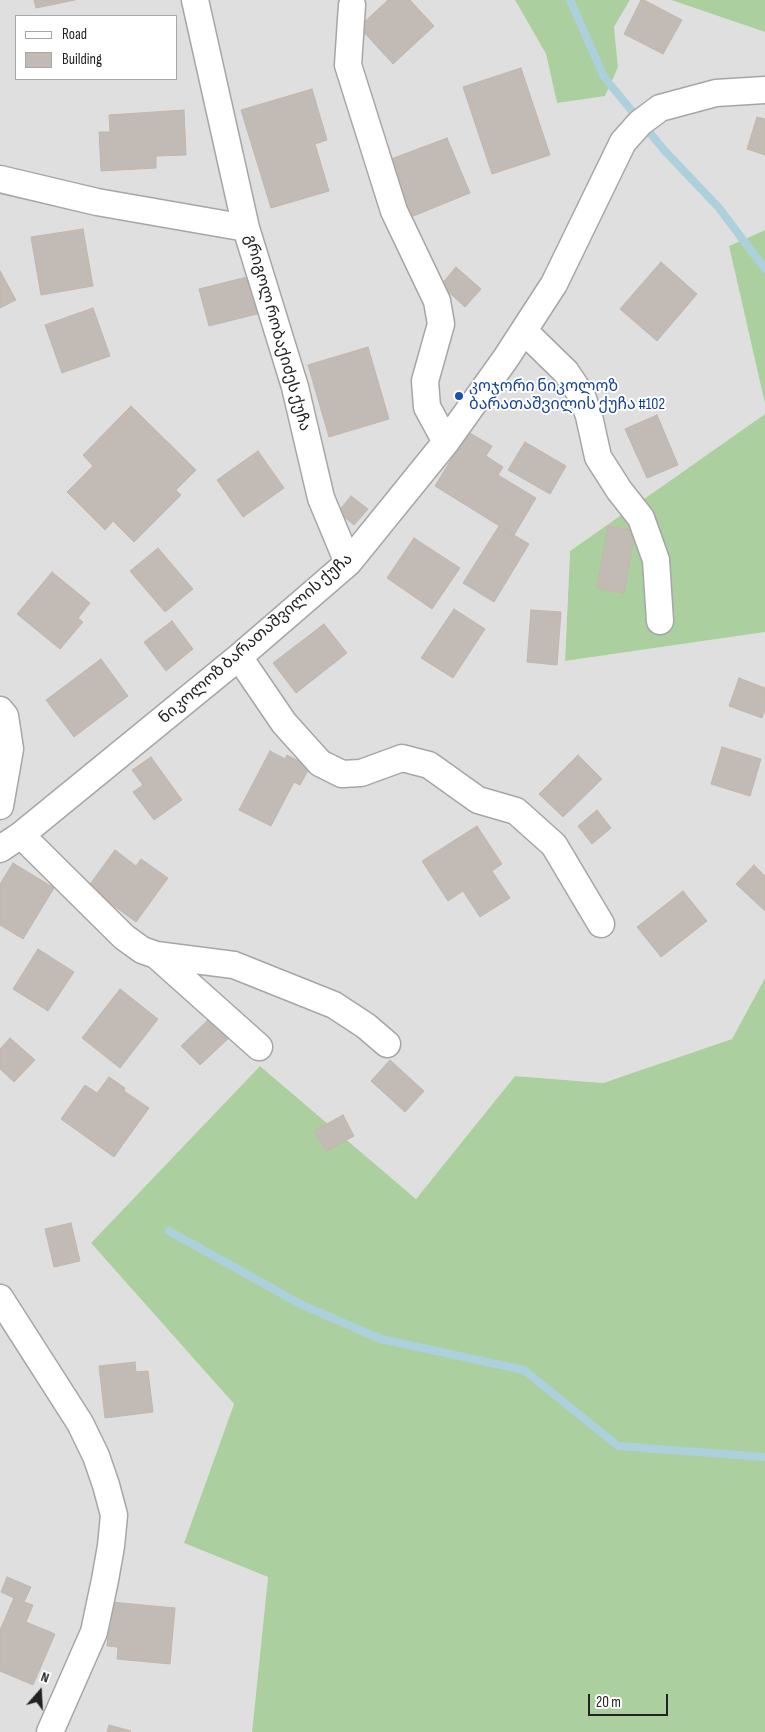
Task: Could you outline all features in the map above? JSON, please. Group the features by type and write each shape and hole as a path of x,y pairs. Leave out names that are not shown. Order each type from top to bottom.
{"street":[{"path":"195,0 246,228"},
{"path":"352,5 348,65 350,73 394,211 437,301 441,324 425,381 427,407 446,442"},
{"name":"ნიკოლოზ ბარათაშვილის ქუჩა","path":"0,849 21,835 240,657 348,563 446,442 524,331 554,284 623,142 640,123 660,108 716,92 765,90"},
{"name":"გრიგოლ რობაქიძეს ქუჩა","path":"0,179 97,202 246,228 295,387 321,498 348,563"},
{"path":"524,331 566,372 582,396 589,416 598,457 619,490 641,518 656,560 660,622"},
{"path":"240,657 284,723 320,763 342,774 361,773 402,758 429,765 478,800 516,810 554,845 601,924"},
{"path":"0,710 5,716 10,749 0,806"},
{"path":"21,835 124,937 142,950 156,955 234,965 334,1005 366,1026 387,1044"},
{"path":"156,955 259,1047"},
{"path":"0,1298 80,1423 96,1456 114,1515 111,1546 94,1632 92,1670 74,1720 72,1732"},
{"path":"50,1732 94,1632"}],"shaded area":[{"path":"0,0 515,0 546,54 557,103 618,67 614,27 630,0 671,0 765,32 765,230 729,246 765,404 765,414 570,551 565,661 765,632 765,978 732,1039 603,1083 515,1076 416,1199 260,1066 91,1243 234,1404 184,1543 268,1577 252,1732 0,1732"}],"green space":[{"path":"515,0 630,0 614,27 618,67 605,96 557,103 546,54"},
{"path":"671,0 765,0 765,32"},
{"path":"765,230 765,404 729,246"},
{"path":"765,414 765,632 565,661 570,551"},
{"path":"765,978 765,1732 252,1732 268,1577 184,1543 234,1404 91,1243 260,1066 416,1199 515,1076 603,1083 732,1039"}],"building":[{"path":"34,0 75,0 36,8"},
{"path":"388,0 410,0 434,26 393,64 359,27"},
{"path":"641,0 682,20 663,54 624,34"},
{"path":"521,68 550,155 492,174 463,87"},
{"path":"312,89 327,140 315,144 329,191 271,208 241,110"},
{"path":"184,110 186,155 156,156 156,168 101,171 99,132 110,132 109,115"},
{"path":"757,117 765,119 765,155 747,149"},
{"path":"447,138 470,193 406,219 383,162"},
{"path":"83,229 93,286 41,295 31,237"},
{"path":"661,262 697,294 657,341 620,309"},
{"path":"456,267 481,289 465,307 441,285"},
{"path":"0,271 16,300 0,308"},
{"path":"251,276 261,313 209,326 199,289"},
{"path":"93,308 110,356 62,373 45,325"},
{"path":"368,347 389,419 329,437 308,365"},
{"path":"131,406 196,470 176,490 181,495 134,542 113,521 105,530 67,492 93,466 83,455"},
{"path":"657,415 678,465 647,478 625,429"},
{"path":"468,432 492,446 486,456 503,467 498,475 536,498 514,535 435,486"},
{"path":"525,442 566,466 550,494 508,470"},
{"path":"258,451 284,488 243,517 217,480"},
{"path":"351,496 368,509 354,525 338,512"},
{"path":"499,526 529,544 494,602 463,583"},
{"path":"608,526 635,531 624,593 597,588"},
{"path":"414,538 460,568 432,609 387,578"},
{"path":"158,548 193,589 165,612 130,571"},
{"path":"52,572 90,603 78,618 83,622 60,649 17,614"},
{"path":"454,609 485,629 453,678 421,658"},
{"path":"531,610 561,612 557,665 527,662"},
{"path":"172,621 193,649 166,671 144,642"},
{"path":"324,624 347,653 296,693 273,663"},
{"path":"101,659 128,696 74,737 46,700"},
{"path":"739,678 765,688 765,710 762,718 729,706"},
{"path":"722,747 761,759 750,796 711,784"},
{"path":"270,751 285,759 287,755 310,767 300,785 294,782 271,826 239,810"},
{"path":"578,755 602,779 563,817 539,794"},
{"path":"151,757 182,800 154,820 133,792 143,785 132,770"},
{"path":"597,810 611,828 592,844 578,826"},
{"path":"477,826 502,864 492,871 510,898 480,917 463,891 448,901 422,861"},
{"path":"115,850 136,866 141,859 168,878 136,922 88,887"},
{"path":"13,863 54,888 23,939 0,925 0,884"},
{"path":"754,865 765,876 765,911 736,884"},
{"path":"683,891 707,921 661,957 637,927"},
{"path":"38,949 74,972 48,1011 13,989"},
{"path":"120,989 158,1019 120,1068 82,1038"},
{"path":"211,1017 230,1037 200,1065 181,1046"},
{"path":"10,1038 35,1060 14,1082 0,1069 0,1049"},
{"path":"390,1060 424,1091 405,1112 371,1081"},
{"path":"109,1077 125,1088 124,1091 149,1108 114,1157 61,1119 85,1085 97,1093"},
{"path":"343,1115 354,1136 326,1151 314,1131"},
{"path":"71,1223 80,1261 54,1267 45,1229"},
{"path":"135,1362 136,1372 148,1371 153,1412 105,1418 99,1366"},
{"path":"7,1577 31,1587 24,1602 33,1605 26,1622 55,1634 33,1685 0,1671 0,1630 14,1598 1,1592"},
{"path":"111,1602 175,1608 170,1664 117,1659 118,1647 107,1646"},
{"path":"109,1725 131,1731 107,1732"}],"waterway":[{"path":"570,0 604,77 664,150 719,208 765,269"},
{"path":"169,1231 302,1305 381,1339 524,1370 618,1446 765,1457"}],"place":[{"name":"კოჯორი ნიკოლოზ ბარათაშვილის ქუჩა #102","path":"459,396"}]}
